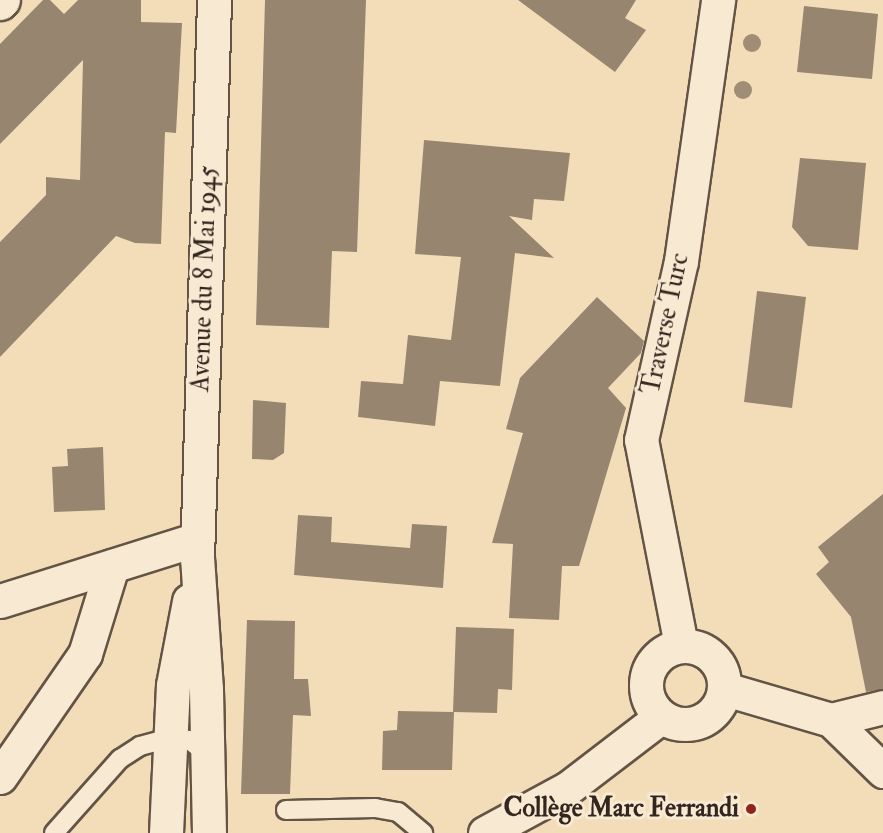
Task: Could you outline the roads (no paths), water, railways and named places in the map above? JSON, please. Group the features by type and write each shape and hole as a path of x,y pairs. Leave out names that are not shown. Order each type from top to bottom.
{"street":[{"name":"Avenue du 8 Mai 1945","path":"209,833 208,755 197,549 214,0"},
{"name":"Traverse Turc","path":"681,645 641,440 681,261 718,0"},
{"name":"Avenue du 8 Mai 1945","path":"166,833 173,686 197,549"},
{"path":"0,601 112,566 197,549"},
{"path":"0,777 85,654 112,566"},
{"path":"681,645 696,647 718,663 725,689 718,707 696,723 673,723 661,717 646,690 646,677 660,653 681,645"},
{"path":"725,689 831,720 883,771"},
{"path":"831,720 883,706"},
{"path":"485,833 568,788 661,717"}],"lane":[{"path":"54,833 120,759 140,746 170,738 189,740 208,755"},
{"path":"286,810 375,808 398,812 423,833"}],"place":[{"name":"Collège Marc Ferrandi","path":"751,809"}]}
